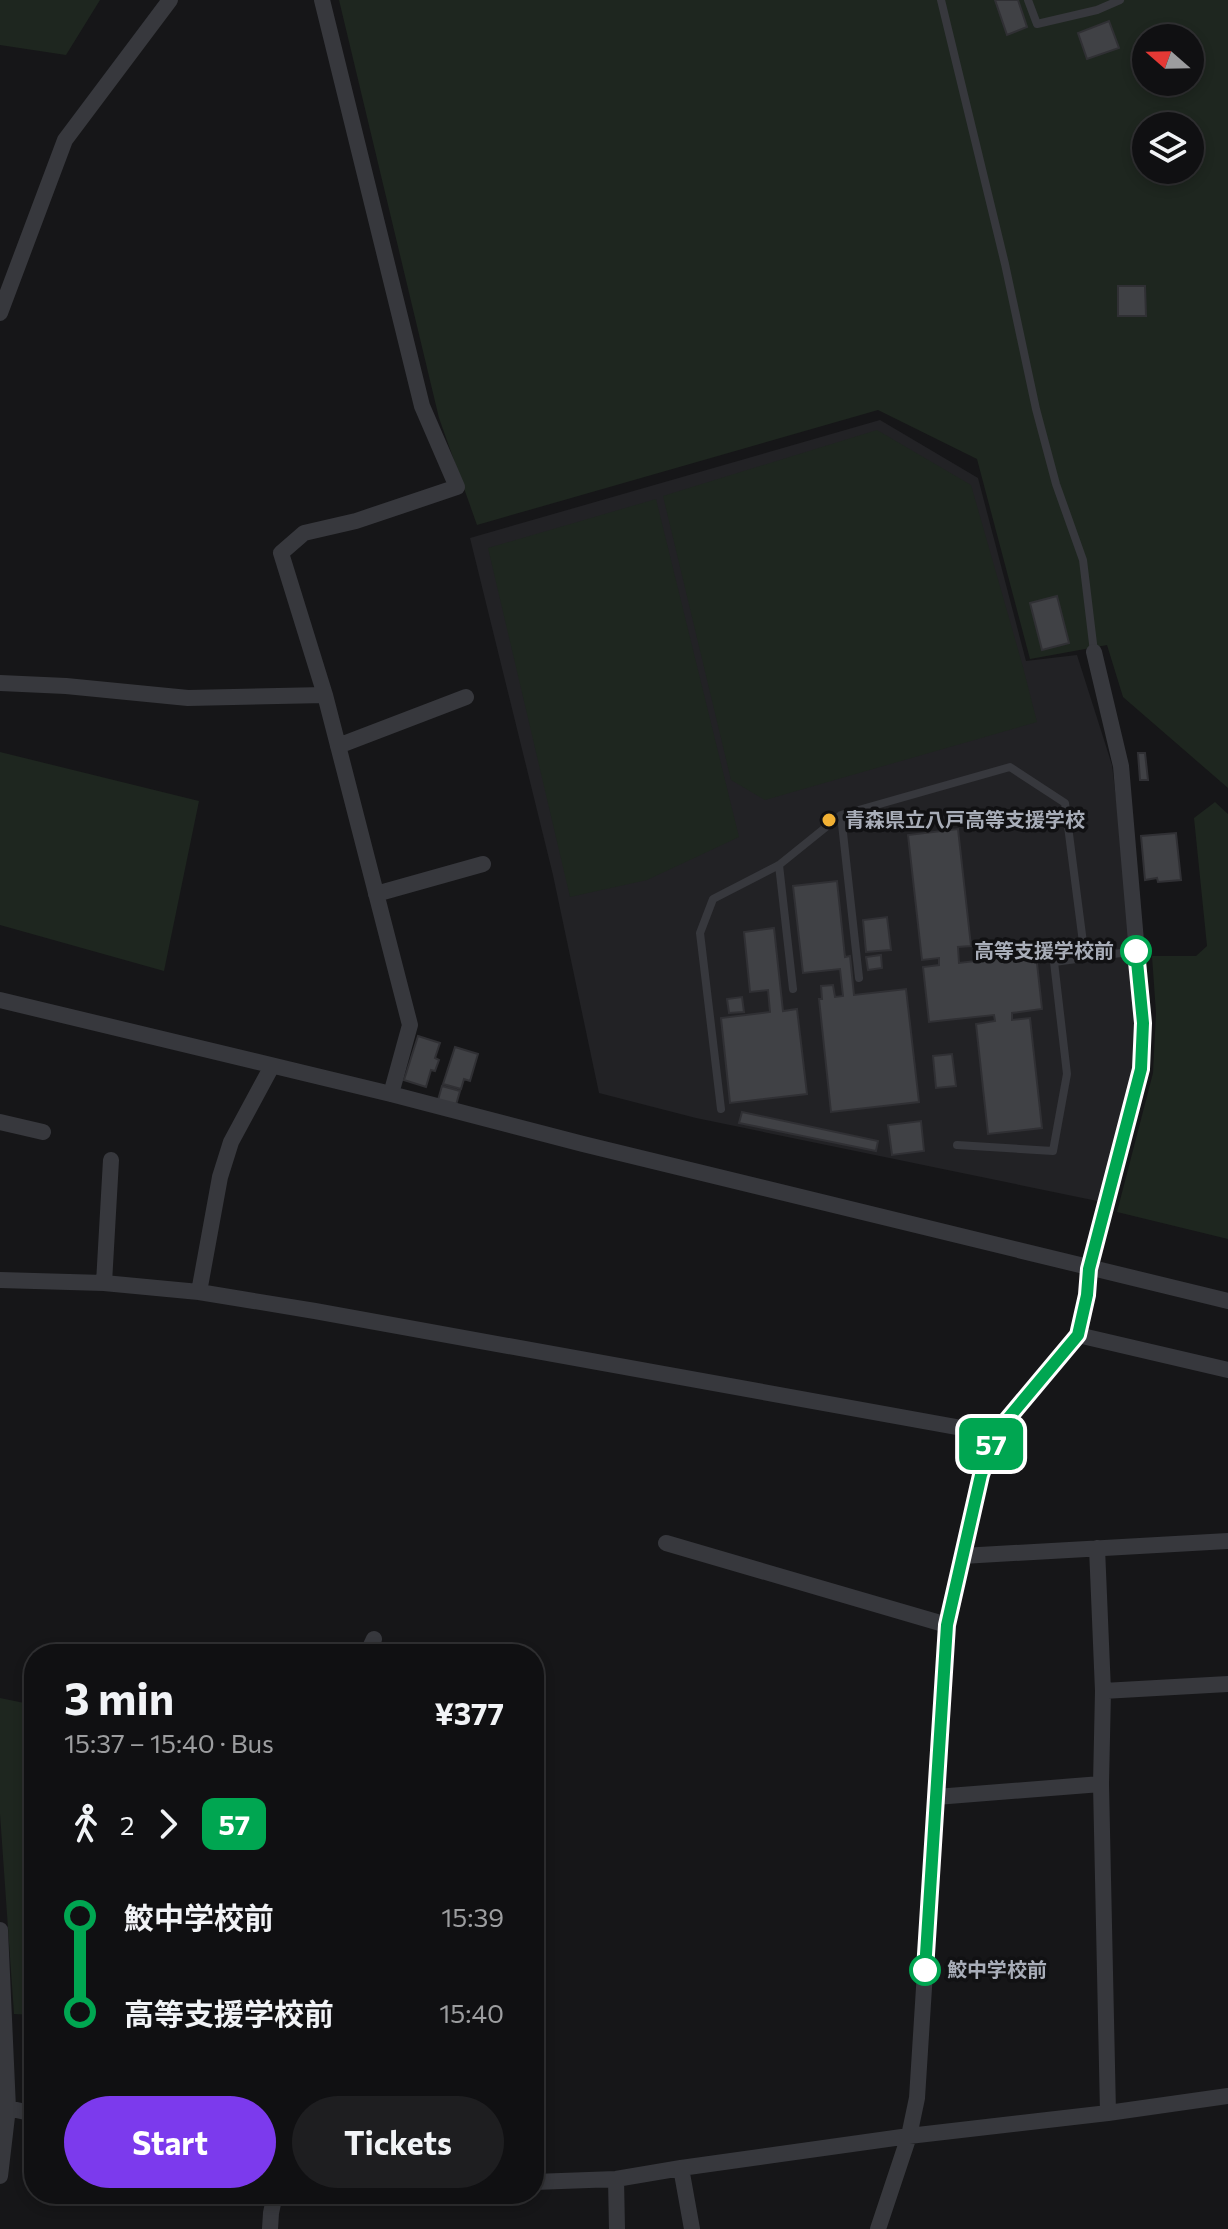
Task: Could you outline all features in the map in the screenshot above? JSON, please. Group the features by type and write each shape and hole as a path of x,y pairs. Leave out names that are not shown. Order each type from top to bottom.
{"street":[{"path":"0,313 65,140 170,0"},
{"path":"322,0 422,406 457,487 356,521 304,533 281,553 325,695 410,1025 391,1094"},
{"path":"878,2229 909,2136 917,2098 941,1691 947,1625 962,1556 981,1475 995,1434 1078,1335 1089,1269 1141,1069 1143,1023 1121,766 1094,652"},
{"path":"0,683 188,698 325,695"},
{"path":"338,746 466,697"},
{"path":"376,894 483,864"},
{"path":"0,1000 1228,1301"},
{"path":"199,1292 220,1177 231,1142 272,1066"},
{"path":"0,1122 43,1132"},
{"path":"104,1283 111,1160"},
{"path":"0,1280 104,1283 199,1292 995,1434"},
{"path":"1078,1335 1228,1370"},
{"path":"962,1556 1228,1541"},
{"path":"666,1543 947,1625"},
{"path":"1097,1548 1103,1691 1101,1784 1108,2113"},
{"path":"1103,1691 1228,1684"},
{"path":"936,1797 1101,1784"},
{"path":"0,1930 4,2109 0,2176"},
{"path":"544,2182 616,2179 909,2136 1228,2096"},
{"path":"4,2109 24,2112"},
{"path":"681,2168 692,2229"},
{"path":"616,2179 617,2229"},
{"path":"270,2229 273,2204"}],"lane":[{"path":"941,0 1005,264 1036,409 1056,484 1083,560 1094,652"},
{"path":"1028,0 1037,24 1097,10 1120,0"},
{"path":"721,1109 700,933 713,899 779,865 841,815 1010,767 1065,803 1085,958"},
{"path":"841,815 859,978"},
{"path":"779,865 793,989"},
{"path":"957,1145 1053,1151 1067,1074 1054,962 1136,951"}],"shaded area":[{"path":"0,0 100,0 66,55 0,45"},
{"path":"339,0 1228,0 1228,788 1123,697 1107,645 1030,659 977,459 878,410 477,525 439,418"},
{"name":"青森県立八戸高等支援学校","path":"880,420 978,478 1026,661 1077,655 1112,765 1143,1023 1107,1203 696,1118 599,1093 553,875 470,538"},
{"path":"877,430 971,485 1037,722 765,800 731,780 663,496"},
{"path":"656,499 739,837 647,880 570,897 488,548"},
{"path":"0,752 199,801 164,971 0,925"},
{"path":"1215,802 1228,814 1228,1239 1117,1212 1153,1073 1156,1013 1152,956 1196,956 1207,946 1194,818"},
{"path":"0,1698 24,1703 24,2014 14,2014 0,1814"}],"building":[{"path":"995,0 1018,0 1027,27 1007,35"},
{"path":"1109,21 1119,48 1087,59 1078,33"},
{"path":"1118,286 1145,286 1146,316 1118,316"},
{"path":"1057,596 1069,643 1042,650 1030,603"},
{"path":"1138,753 1145,753 1148,780 1140,780"},
{"path":"958,829 971,946 958,947 959,963 1036,954 1042,1009 1012,1013 1012,1020 1030,1018 1042,1128 988,1134 976,1024 995,1021 994,1015 929,1022 923,967 939,965 939,958 922,960 908,835"},
{"path":"1176,833 1181,880 1145,880 1141,836"},
{"path":"837,881 845,957 850,956 854,995 906,989 919,1102 831,1112 819,999 822,999 821,986 833,985 835,997 843,996 840,969 803,973 793,886"},
{"path":"887,917 891,950 866,952 863,920"},
{"path":"774,928 783,1011 797,1009 807,1094 730,1103 721,1018 770,1012 768,990 750,992 744,932"},
{"path":"881,955 882,968 868,970 866,957"},
{"path":"742,997 744,1012 729,1013 727,999"},
{"path":"418,1036 440,1043 435,1058 439,1060 435,1071 431,1070 426,1087 404,1080"},
{"path":"455,1047 478,1054 470,1081 464,1079 461,1089 443,1084"},
{"path":"952,1054 956,1086 936,1088 933,1056"},
{"path":"442,1086 460,1091 456,1105 438,1100"},
{"path":"742,1112 878,1141 876,1151 739,1123"},
{"path":"921,1121 924,1151 892,1155 888,1125"}],"bus line":[{"name":"57","path":"925,1970 947,1625 981,1475 995,1434 1078,1335 1089,1269 1141,1069 1143,1023 1136,951"}],"place":[{"name":"青森県立八戸高等支援学校","path":"829,820"},
{"name":"高等支援学校前","path":"1136,951"},
{"name":"鮫中学校前","path":"925,1970"}]}
